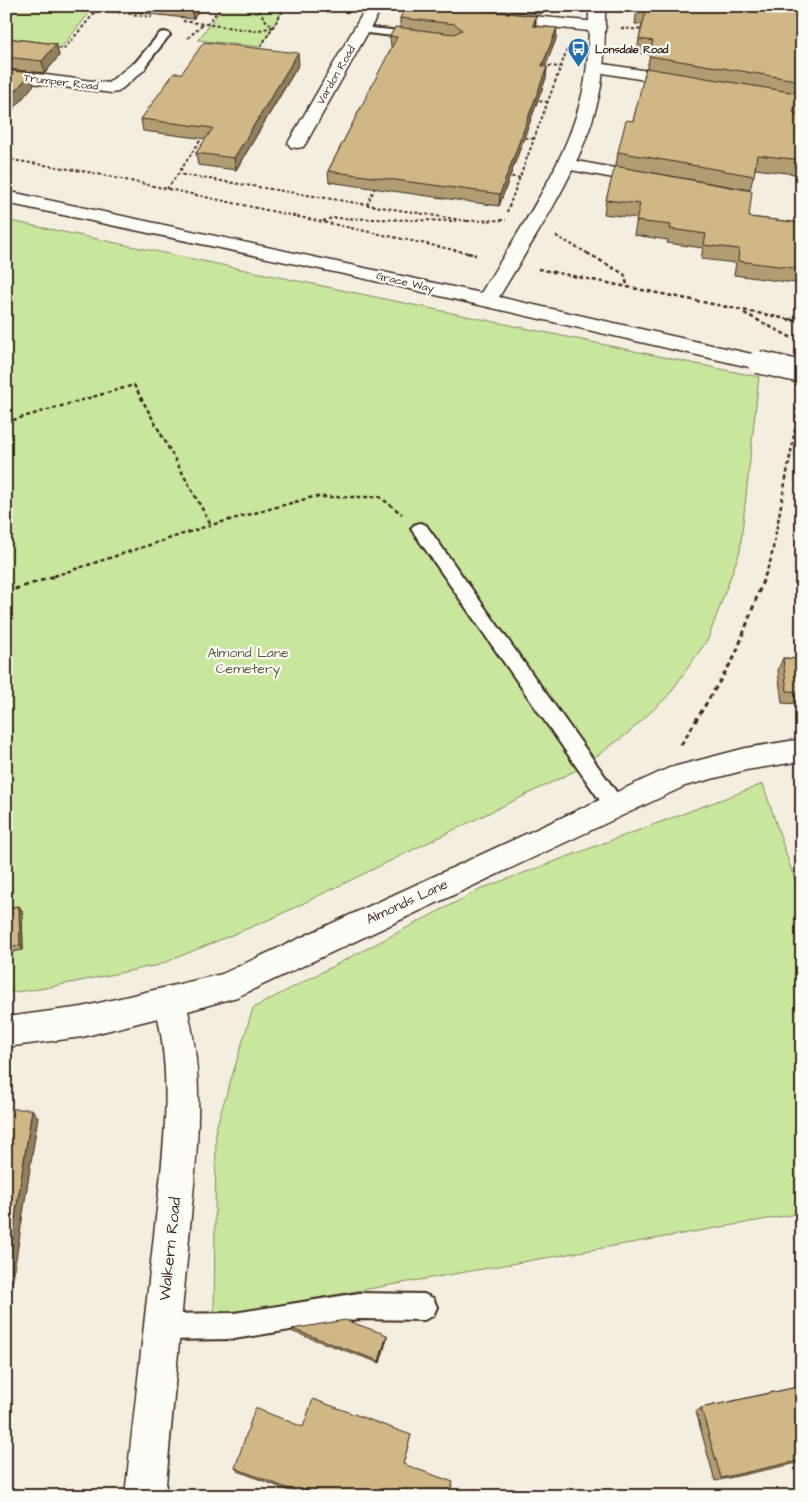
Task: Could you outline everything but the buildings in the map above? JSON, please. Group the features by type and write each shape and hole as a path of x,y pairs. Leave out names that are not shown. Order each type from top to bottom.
{"street":[{"name":"Vardon Road","path":"297,143 375,6"},
{"path":"387,6 454,13"},
{"path":"487,300 566,164 583,123 596,68 597,7"},
{"path":"483,16 598,27"},
{"name":"Trumper Road","path":"6,75 112,88 138,67"},
{"path":"596,68 697,84"},
{"path":"566,164 673,184"},
{"name":"Grace Way","path":"6,197 156,227 802,372"},
{"name":"Almonds Lane","path":"6,1032 82,1022 226,987 679,776 746,759 802,750"},
{"name":"Walkern Road","path":"145,1496 180,1151 183,1088 178,1037 170,1002"}],"lane":[{"path":"362,30 436,38"},
{"path":"138,67 164,35"},
{"path":"420,529 616,806"},
{"path":"163,1328 234,1326 359,1306 424,1307"}],"path":[{"path":"6,15 15,6"},
{"path":"207,24 222,6"},
{"path":"255,6 267,22 274,27"},
{"path":"255,31 274,27 286,6"},
{"path":"44,46 64,49 97,10"},
{"path":"503,219 521,178 569,42 569,25"},
{"path":"598,27 651,31"},
{"path":"542,65 560,67"},
{"path":"528,100 548,102"},
{"path":"516,137 534,139"},
{"path":"6,159 88,172 167,188 476,255"},
{"path":"167,188 178,174"},
{"path":"502,176 521,178"},
{"path":"367,205 379,178"},
{"path":"320,222 332,218 453,221 503,219 532,223 624,274 628,288"},
{"path":"532,267 739,311 802,322"},
{"path":"739,311 794,338"},
{"path":"788,320 802,315"},
{"path":"6,422 134,385 211,525"},
{"path":"679,776 673,758 735,656 771,559 796,419 796,396"},
{"path":"6,592 211,525 313,498 380,497 420,529"}],"green space":[{"path":"19,6 55,6 91,11 61,48 6,41 6,19"},
{"path":"224,6 285,6 261,47 198,40"},
{"name":"Almond Lane Cemetery","path":"6,220 759,377 740,551 708,639 668,696 627,734 579,769 273,918 159,965 40,989 6,993"},
{"path":"763,784 802,902 802,1213 214,1316 216,1128 253,1008 483,888"}],"place":[{"name":"Lonsdale Road","path":"579,68"}]}
